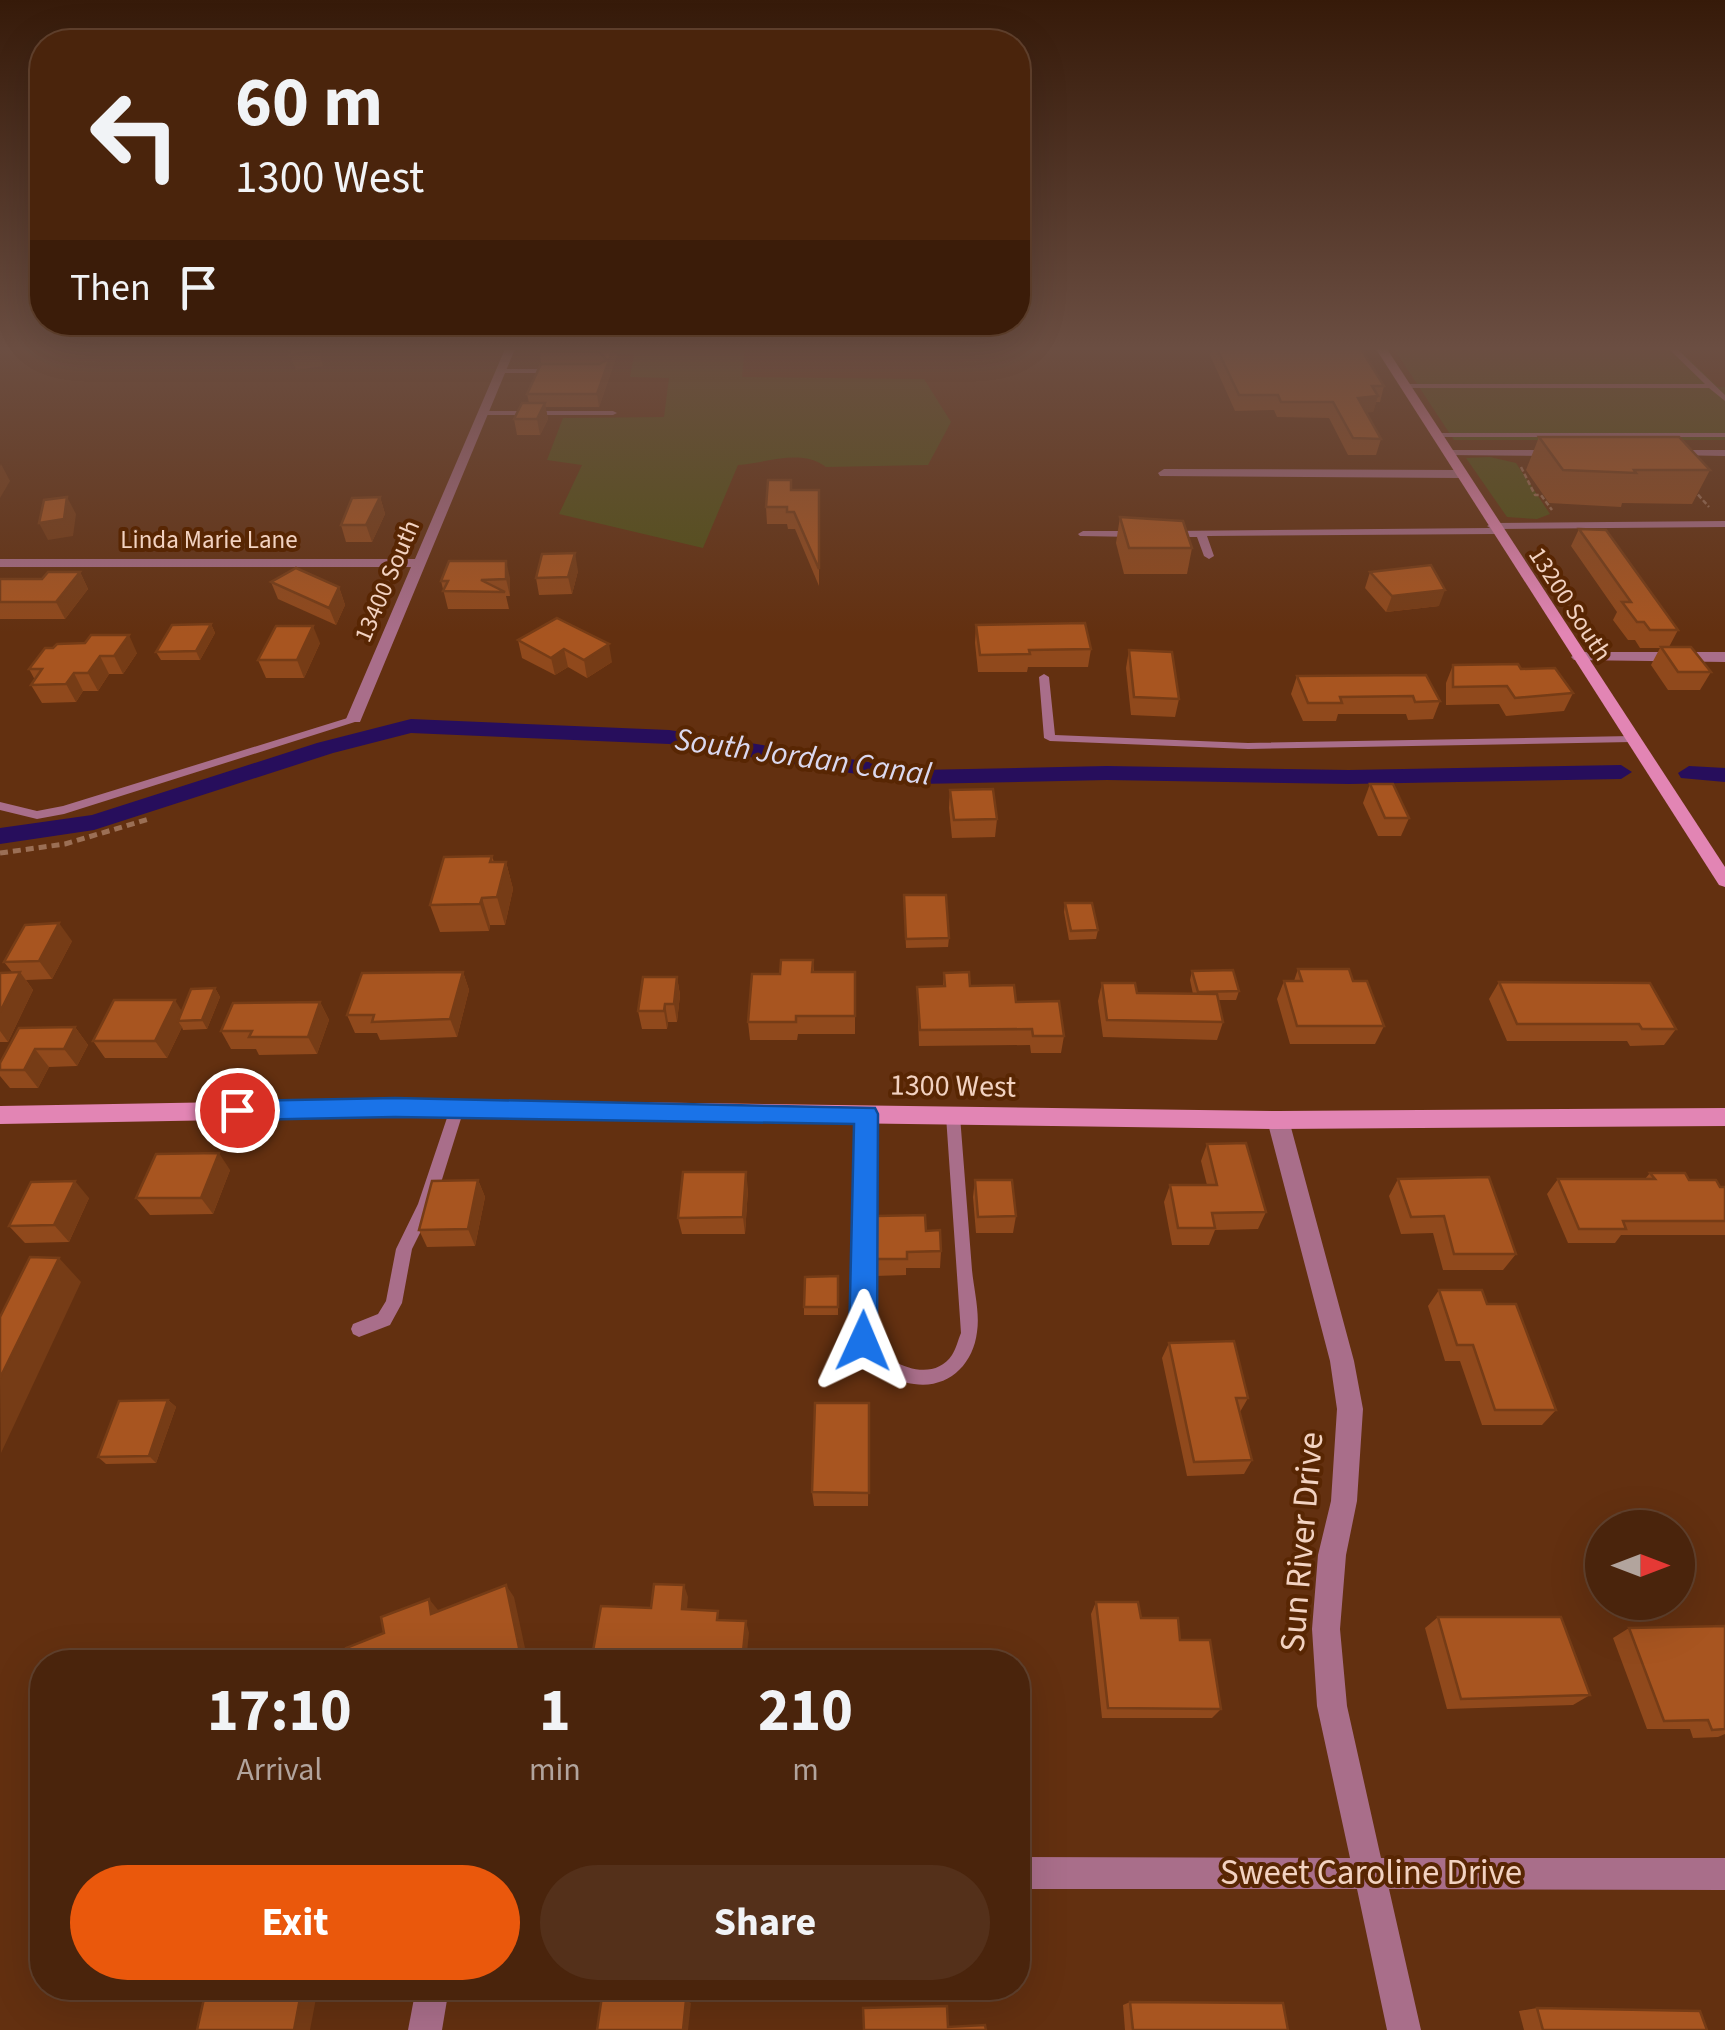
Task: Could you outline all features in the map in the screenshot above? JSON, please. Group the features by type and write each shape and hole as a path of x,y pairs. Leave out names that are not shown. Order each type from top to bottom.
{"street":[{"name":"13400 South","path":"354,719 469,444"},
{"name":"13200 South","path":"1441,444 1725,881"},
{"path":"1164,473 1460,474"},
{"name":"Linda Marie Lane","path":"0,563 419,563"},
{"path":"1579,657 1725,657"},
{"name":"1300 West","path":"0,1115 457,1109 1278,1120 1725,1117"},
{"name":"Sun River Drive","path":"1278,1120 1342,1362 1350,1409 1344,1501 1332,1554 1326,1629 1332,1706 1404,2030"},
{"name":"Sweet Caroline Drive","path":"1030,1873 1725,1874"},
{"path":"424,2030 430,2000"}],"lane":[{"path":"1447,453 1567,453"},
{"path":"1666,453 1725,453"},
{"path":"1162,534 1725,524"},
{"path":"1084,534 1142,534"},
{"path":"1200,534 1209,556"},
{"path":"1044,677 1050,738 1248,746 1632,739"},
{"path":"0,806 37,815 64,810 354,719"},
{"path":"359,1329 384,1320 394,1303 404,1249 426,1205 457,1109"},
{"path":"866,1114 863,1341 868,1354 879,1364 916,1376 941,1374 956,1364 968,1333 953,1116"}],"path":[{"path":"1536,465 1519,465 1535,494 1541,495 1552,510 1537,510"},
{"path":"1690,487 1711,510 1693,510"},
{"path":"0,853 66,844 149,818"}],"shaded area":[{"path":"553,444 939,444 928,465 826,467 795,457 738,465 703,548 559,514 582,465 547,460"},
{"path":"1490,457 1516,463 1550,514 1537,519 1507,517 1466,458"}],"building":[{"path":"1544,444 1685,444 1710,470 1634,470 1636,473 1563,470"},
{"path":"768,480 791,480 791,490 819,490 819,569 794,512 787,512 787,507 766,507"},
{"path":"67,497 64,519 39,523 44,500"},
{"path":"380,497 366,525 341,525 352,498"},
{"path":"1120,517 1183,521 1192,548 1129,548"},
{"path":"1579,529 1606,530 1678,630 1650,630 1644,622 1637,622 1622,602 1631,602"},
{"path":"575,553 568,577 536,578 542,554"},
{"path":"449,561 506,561 506,579 481,580 505,592 443,591 448,581 441,581"},
{"path":"1431,565 1445,590 1392,596 1370,572"},
{"path":"296,568 339,587 329,608 271,582"},
{"path":"48,572 80,572 56,602 0,602 0,579 42,579"},
{"path":"557,618 609,644 584,660 564,649 551,658 518,640"},
{"path":"1085,623 1091,649 980,655 976,625"},
{"path":"211,624 196,651 156,652 172,625"},
{"path":"276,626 313,626 297,660 258,660"},
{"path":"91,635 129,635 114,656 100,656 88,673 74,673 66,684 31,685 42,669 29,669 45,648 85,643"},
{"path":"1661,647 1691,647 1711,672 1678,672"},
{"path":"1129,650 1172,652 1179,699 1134,697"},
{"path":"1518,664 1521,669 1555,668 1573,693 1515,698 1507,686 1453,687 1453,665"},
{"path":"1426,675 1440,701 1415,702 1413,696 1340,697 1342,703 1308,703 1297,676"},
{"path":"1370,784 1393,784 1409,818 1385,818"},
{"path":"993,789 997,819 954,820 950,790"},
{"path":"492,856 490,862 506,862 497,897 482,898 480,904 430,905 444,857"},
{"path":"904,895 946,895 949,938 906,939"},
{"path":"1065,903 1092,903 1098,930 1071,931"},
{"path":"59,923 39,961 4,962 25,925"},
{"path":"781,960 813,960 812,972 855,972 855,1016 796,1016 796,1022 748,1022 752,974 780,974"},
{"path":"1298,969 1349,969 1353,981 1367,981 1384,1026 1297,1026 1284,981 1302,981"},
{"path":"1233,970 1239,991 1198,992 1192,971"},
{"path":"20,972 0,1012 0,973"},
{"path":"463,972 450,1019 372,1022 374,1015 347,1015 362,973"},
{"path":"969,972 970,986 1014,985 1016,1002 1059,1001 1064,1036 1033,1036 1032,1029 920,1030 917,987 945,986 944,973"},
{"path":"643,977 677,977 674,1004 665,1004 664,1011 638,1011"},
{"path":"1499,982 1650,983 1676,1029 1642,1029 1639,1024 1517,1024"},
{"path":"1102,983 1135,983 1137,993 1217,994 1223,1022 1107,1020"},
{"path":"215,988 202,1020 178,1021 191,989"},
{"path":"114,1000 175,1000 155,1041 93,1041"},
{"path":"320,1002 308,1037 249,1037 252,1031 221,1031 233,1003"},
{"path":"75,1027 64,1049 35,1049 24,1070 0,1070 19,1028"},
{"path":"1246,1143 1266,1212 1212,1213 1215,1228 1178,1228 1170,1185 1217,1185 1207,1144"},
{"path":"219,1153 201,1198 136,1198 156,1154"},
{"path":"683,1172 746,1172 743,1217 678,1218"},
{"path":"1650,1173 1685,1173 1689,1180 1716,1180 1720,1187 1725,1187 1725,1221 1623,1221 1626,1229 1579,1229 1558,1179 1655,1179"},
{"path":"1489,1177 1516,1254 1454,1254 1444,1216 1411,1217 1398,1179"},
{"path":"478,1180 468,1229 419,1230 432,1181"},
{"path":"975,1180 1012,1180 1016,1216 978,1217"},
{"path":"75,1181 54,1225 9,1226 31,1182"},
{"path":"925,1215 926,1231 940,1230 941,1251 907,1252 907,1259 876,1259 876,1216"},
{"path":"30,1257 59,1258 0,1378 0,1317"},
{"path":"838,1276 838,1307 804,1307 805,1277"},
{"path":"1439,1290 1482,1290 1487,1304 1516,1304 1556,1410 1495,1410 1473,1345 1457,1345"},
{"path":"1234,1341 1248,1398 1236,1398 1252,1460 1194,1462 1169,1343"},
{"path":"168,1400 149,1456 98,1457 119,1401"},
{"path":"815,1403 869,1403 869,1493 812,1492"},
{"path":"654,1584 684,1585 682,1609 718,1611 717,1620 746,1621 743,1650 593,1650 601,1606 651,1608"},
{"path":"506,1585 520,1650 346,1650 384,1633 381,1617 429,1599 431,1614"},
{"path":"1096,1602 1138,1602 1141,1618 1178,1618 1180,1640 1210,1640 1221,1709 1108,1708"},
{"path":"1438,1617 1561,1617 1590,1695 1461,1699"},
{"path":"1725,1626 1725,1729 1712,1730 1708,1720 1664,1721 1629,1628"},
{"path":"204,2000 300,2000 294,2030 197,2030"},
{"path":"601,2000 686,2000 683,2030 597,2030"},
{"path":"1130,2002 1283,2003 1288,2030 1133,2030"},
{"path":"947,2006 948,2027 985,2025 986,2030 864,2030 863,2008"},
{"path":"1537,2008 1700,2011 1707,2030 1543,2030"}],"waterway":[{"name":"South Jordan Canal","path":"0,836 94,822 325,748 411,726 669,737 919,777 1107,773 1349,777 1621,772"},
{"name":"South Jordan Canal","path":"1689,773 1725,775"}],"route":[{"path":"237,1110 395,1108 866,1114 863,1341"}]}
